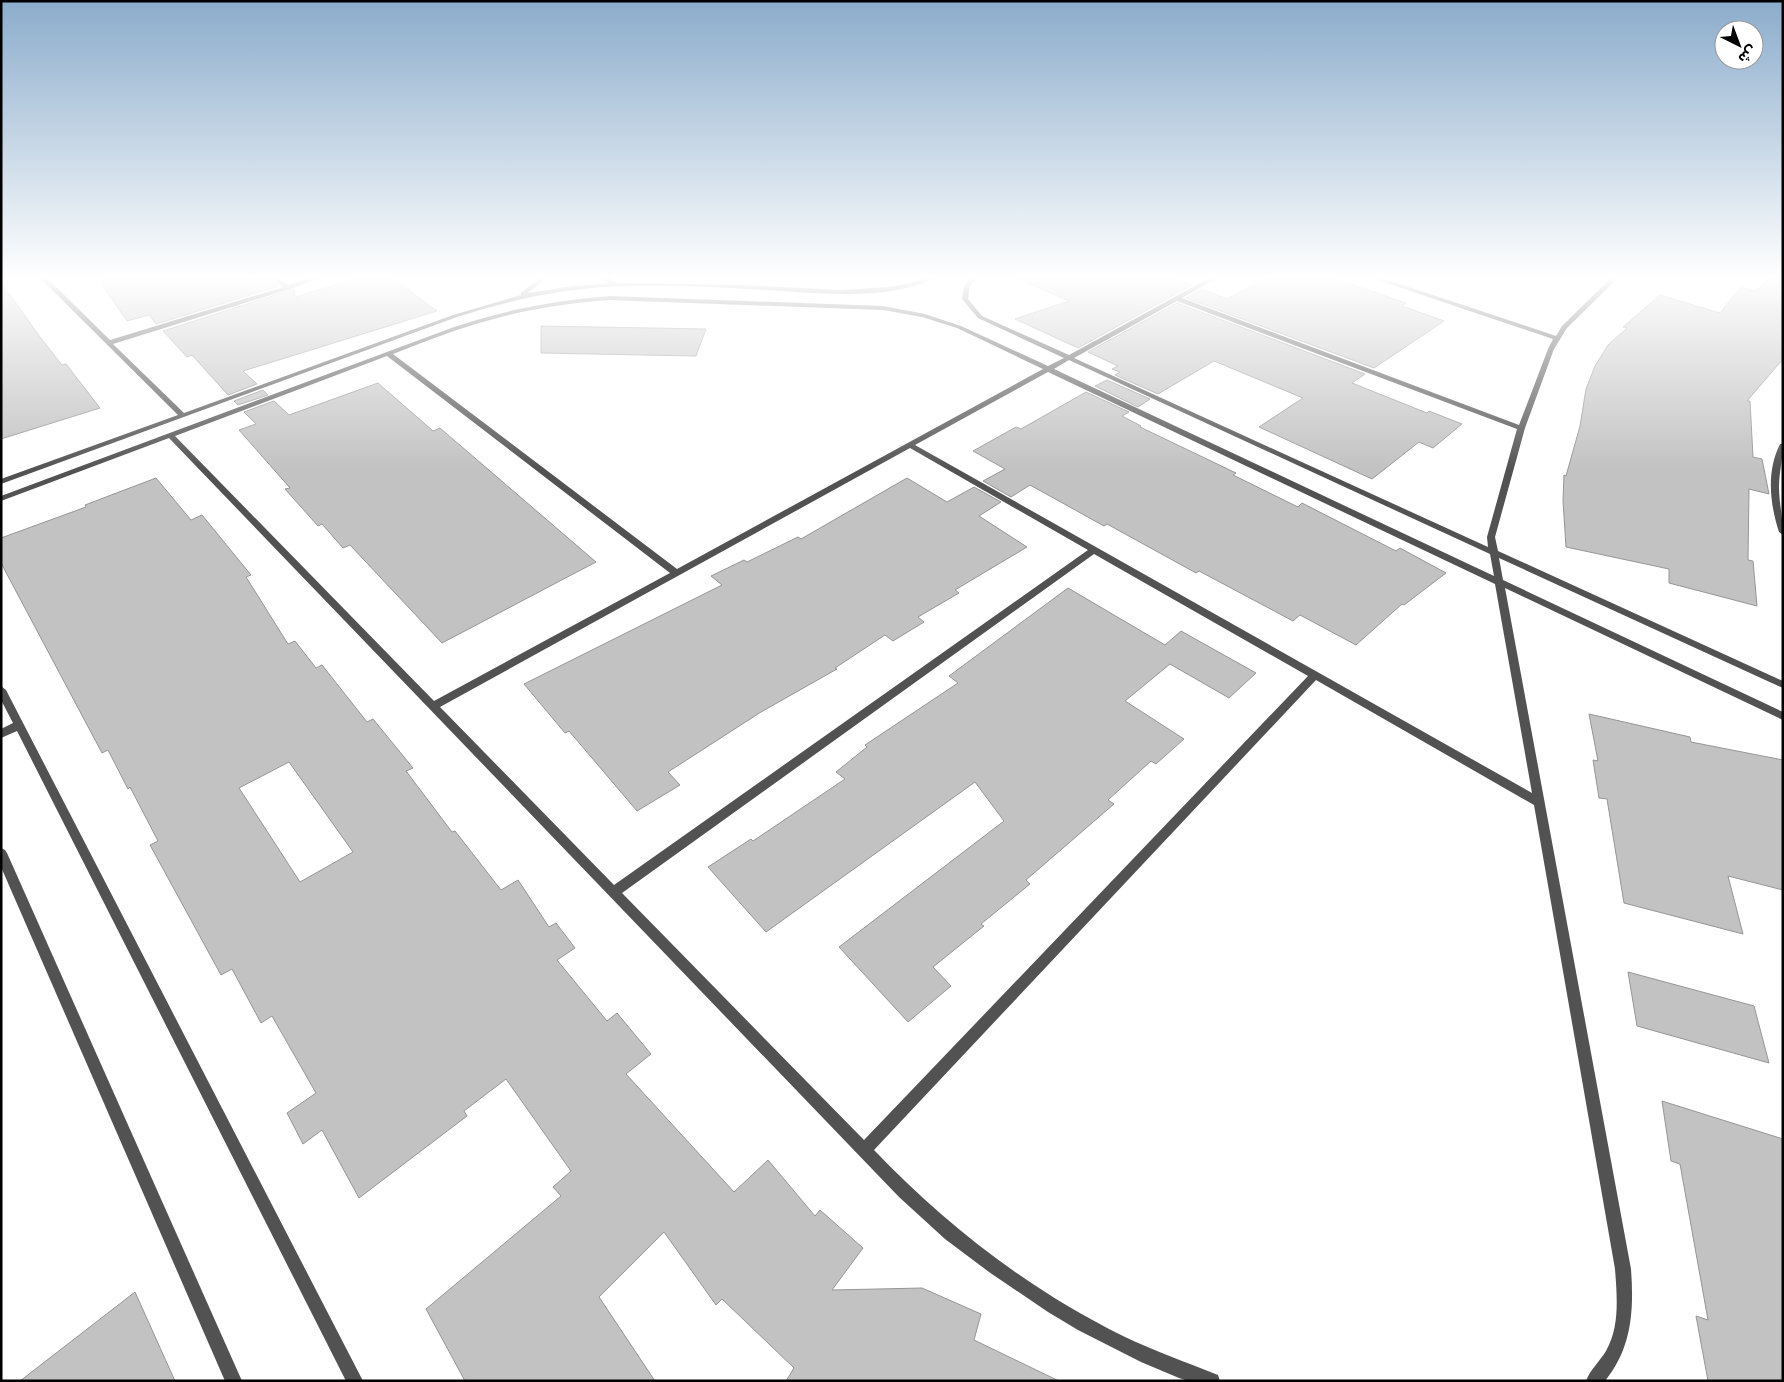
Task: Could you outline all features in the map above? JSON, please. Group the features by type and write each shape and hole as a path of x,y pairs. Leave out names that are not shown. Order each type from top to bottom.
{"street":[{"path":"106,340 183,416"},
{"path":"109,343 117,340"},
{"path":"1,482 388,340"},
{"path":"1,499 424,340"},
{"path":"988,340 1783,716"},
{"path":"1031,340 1783,684"},
{"path":"434,706 1101,340"},
{"path":"1288,340 1520,428"},
{"path":"1555,340 1520,428 1491,537 1621,1259 1626,1304 1621,1336 1609,1365 1594,1381"},
{"path":"388,354 676,573"},
{"path":"170,436 904,1192 967,1246 1037,1296 1115,1340 1212,1381"},
{"path":"909,445 1540,803"},
{"path":"1783,446 1775,475 1775,498 1783,532"},
{"path":"614,892 1094,550"},
{"path":"864,1150 1314,676"},
{"path":"1,690 355,1381"},
{"path":"1,734 19,725"},
{"path":"1,853 234,1381"}],"building":[{"path":"1,340 43,340 62,365 66,364 100,408 1,439"},
{"path":"172,340 342,340 243,371 257,384 228,395 192,355 187,357"},
{"path":"541,340 702,340 696,356 541,353"},
{"path":"1062,340 1092,340 1078,348"},
{"path":"1109,340 1276,340 1365,374 1352,383 1427,413 1429,411 1462,424 1433,448 1419,442 1372,479 1259,427 1303,398 1214,361 1158,394 1115,375 1120,372 1112,369 1118,366 1088,352"},
{"path":"1300,340 1415,340 1374,368"},
{"path":"1613,340 1783,340 1783,359 1747,401 1750,401 1753,457 1762,459 1769,494 1749,489 1748,560 1753,561 1757,606 1669,583 1669,569 1566,547 1563,501 1564,475 1566,476 1580,426 1586,389 1595,366 1608,345"},
{"path":"1107,380 1150,399 1138,407 1095,386"},
{"path":"378,383 433,431 440,428 596,562 442,643 350,545 343,548 322,524 318,526 285,489 290,488 239,430 256,424 244,412 274,401 289,415"},
{"path":"263,390 268,395 238,405 234,401"},
{"path":"1086,392 1129,412 1122,416 1140,427 1236,473 1233,475 1298,507 1302,503 1396,551 1400,548 1446,573 1404,605 1402,604 1356,645 1300,615 1293,621 1199,571 1196,573 1107,524 1104,526 1030,485 1011,497 983,481 1005,469 973,451 1016,427 1021,429"},
{"path":"156,478 191,520 202,515 251,575 246,577 288,644 295,641 316,668 322,665 367,722 373,719 413,768 406,771 452,832 455,831 501,890 518,880 549,927 556,923 575,948 557,960 607,1021 617,1013 651,1054 626,1074 734,1192 768,1160 815,1216 820,1210 863,1248 832,1290 922,1288 981,1314 974,1340 1059,1381 786,1381 794,1368 722,1299 716,1305 664,1232 599,1297 655,1381 465,1381 426,1309 561,1196 553,1187 571,1171 506,1079 464,1111 467,1116 359,1198 322,1130 303,1144 287,1113 316,1093 272,1016 261,1023 232,969 221,975 150,845 158,841 130,787 128,789 108,750 102,753 1,563 1,538 86,507 85,505","holes":["289,762 353,852 300,882 239,788"]},
{"path":"907,478 947,502 974,487 1001,502 979,516 1027,547 955,590 959,593 918,617 924,622 893,641 885,635 835,668 837,669 761,712 668,772 680,785 637,811 569,731 565,733 524,684 722,585 711,576 744,560 747,562 798,537 801,539"},
{"path":"1068,588 1165,645 1181,631 1256,673 1229,698 1170,664 1125,701 1184,739 1156,764 1151,761 1108,800 1114,804 1026,880 1030,884 981,924 984,926 933,967 951,986 908,1022 839,947 1004,821 975,782 766,932 708,867 751,839 753,841 845,779 836,772 867,747 865,745 958,683 949,676"},
{"path":"1589,714 1690,737 1691,742 1783,760 1783,890 1728,876 1743,934 1624,903 1607,799 1599,798 1593,760 1598,761"},
{"path":"1628,972 1754,1006 1769,1063 1637,1026"},
{"path":"1662,1101 1783,1139 1783,1381 1708,1381 1696,1316 1708,1320 1680,1164 1671,1161"},
{"path":"135,1292 175,1381 20,1381"}]}
